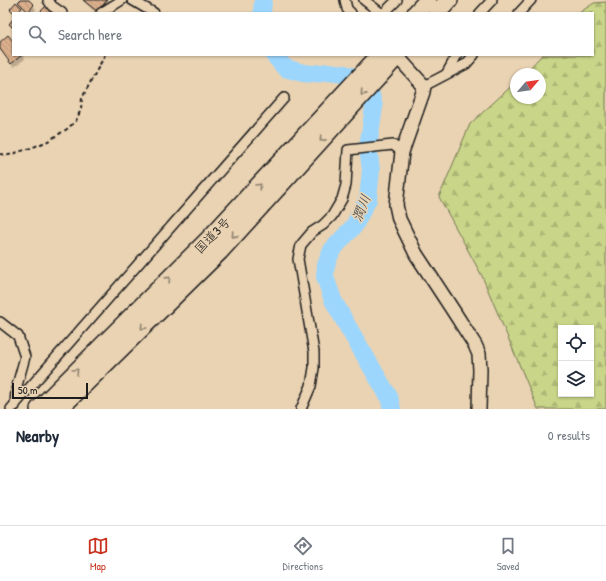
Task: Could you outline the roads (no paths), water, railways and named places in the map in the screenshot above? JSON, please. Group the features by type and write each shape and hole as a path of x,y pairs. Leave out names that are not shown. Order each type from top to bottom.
{"highway":[{"path":"417,12 428,0"},
{"path":"438,12 449,0"},
{"name":"国道3号","path":"59,409 220,251 377,65 395,56"},
{"name":"国道3号","path":"39,409 346,103"}],"street":[{"path":"48,0 52,6 61,12"},
{"path":"103,12 122,0"},
{"path":"132,0 152,12"},
{"path":"364,0 381,12"},
{"path":"383,12 397,0"},
{"path":"481,12 492,0"},
{"path":"520,12 531,0"},
{"path":"398,56 424,86"},
{"path":"447,73 456,56"},
{"path":"424,86 466,64 473,56"},
{"path":"424,86 423,92 398,149 396,205 399,219 416,254 475,345 479,354 479,409"},
{"path":"15,408 284,98"},
{"path":"302,409 311,386 314,368 314,352 298,259 301,245 312,232 323,225 332,216 342,199 346,185 348,150 398,149"},
{"path":"0,322 18,336 25,357 16,389 15,408"}],"waterway":[{"name":"潤川","path":"262,12 263,0"},
{"name":"潤川","path":"275,56 285,68 303,73 314,74 328,72 355,77 364,83 370,91 374,107 368,147 371,170 368,199 354,226 332,250 326,265 325,277 333,300 389,397 392,409"}]}
